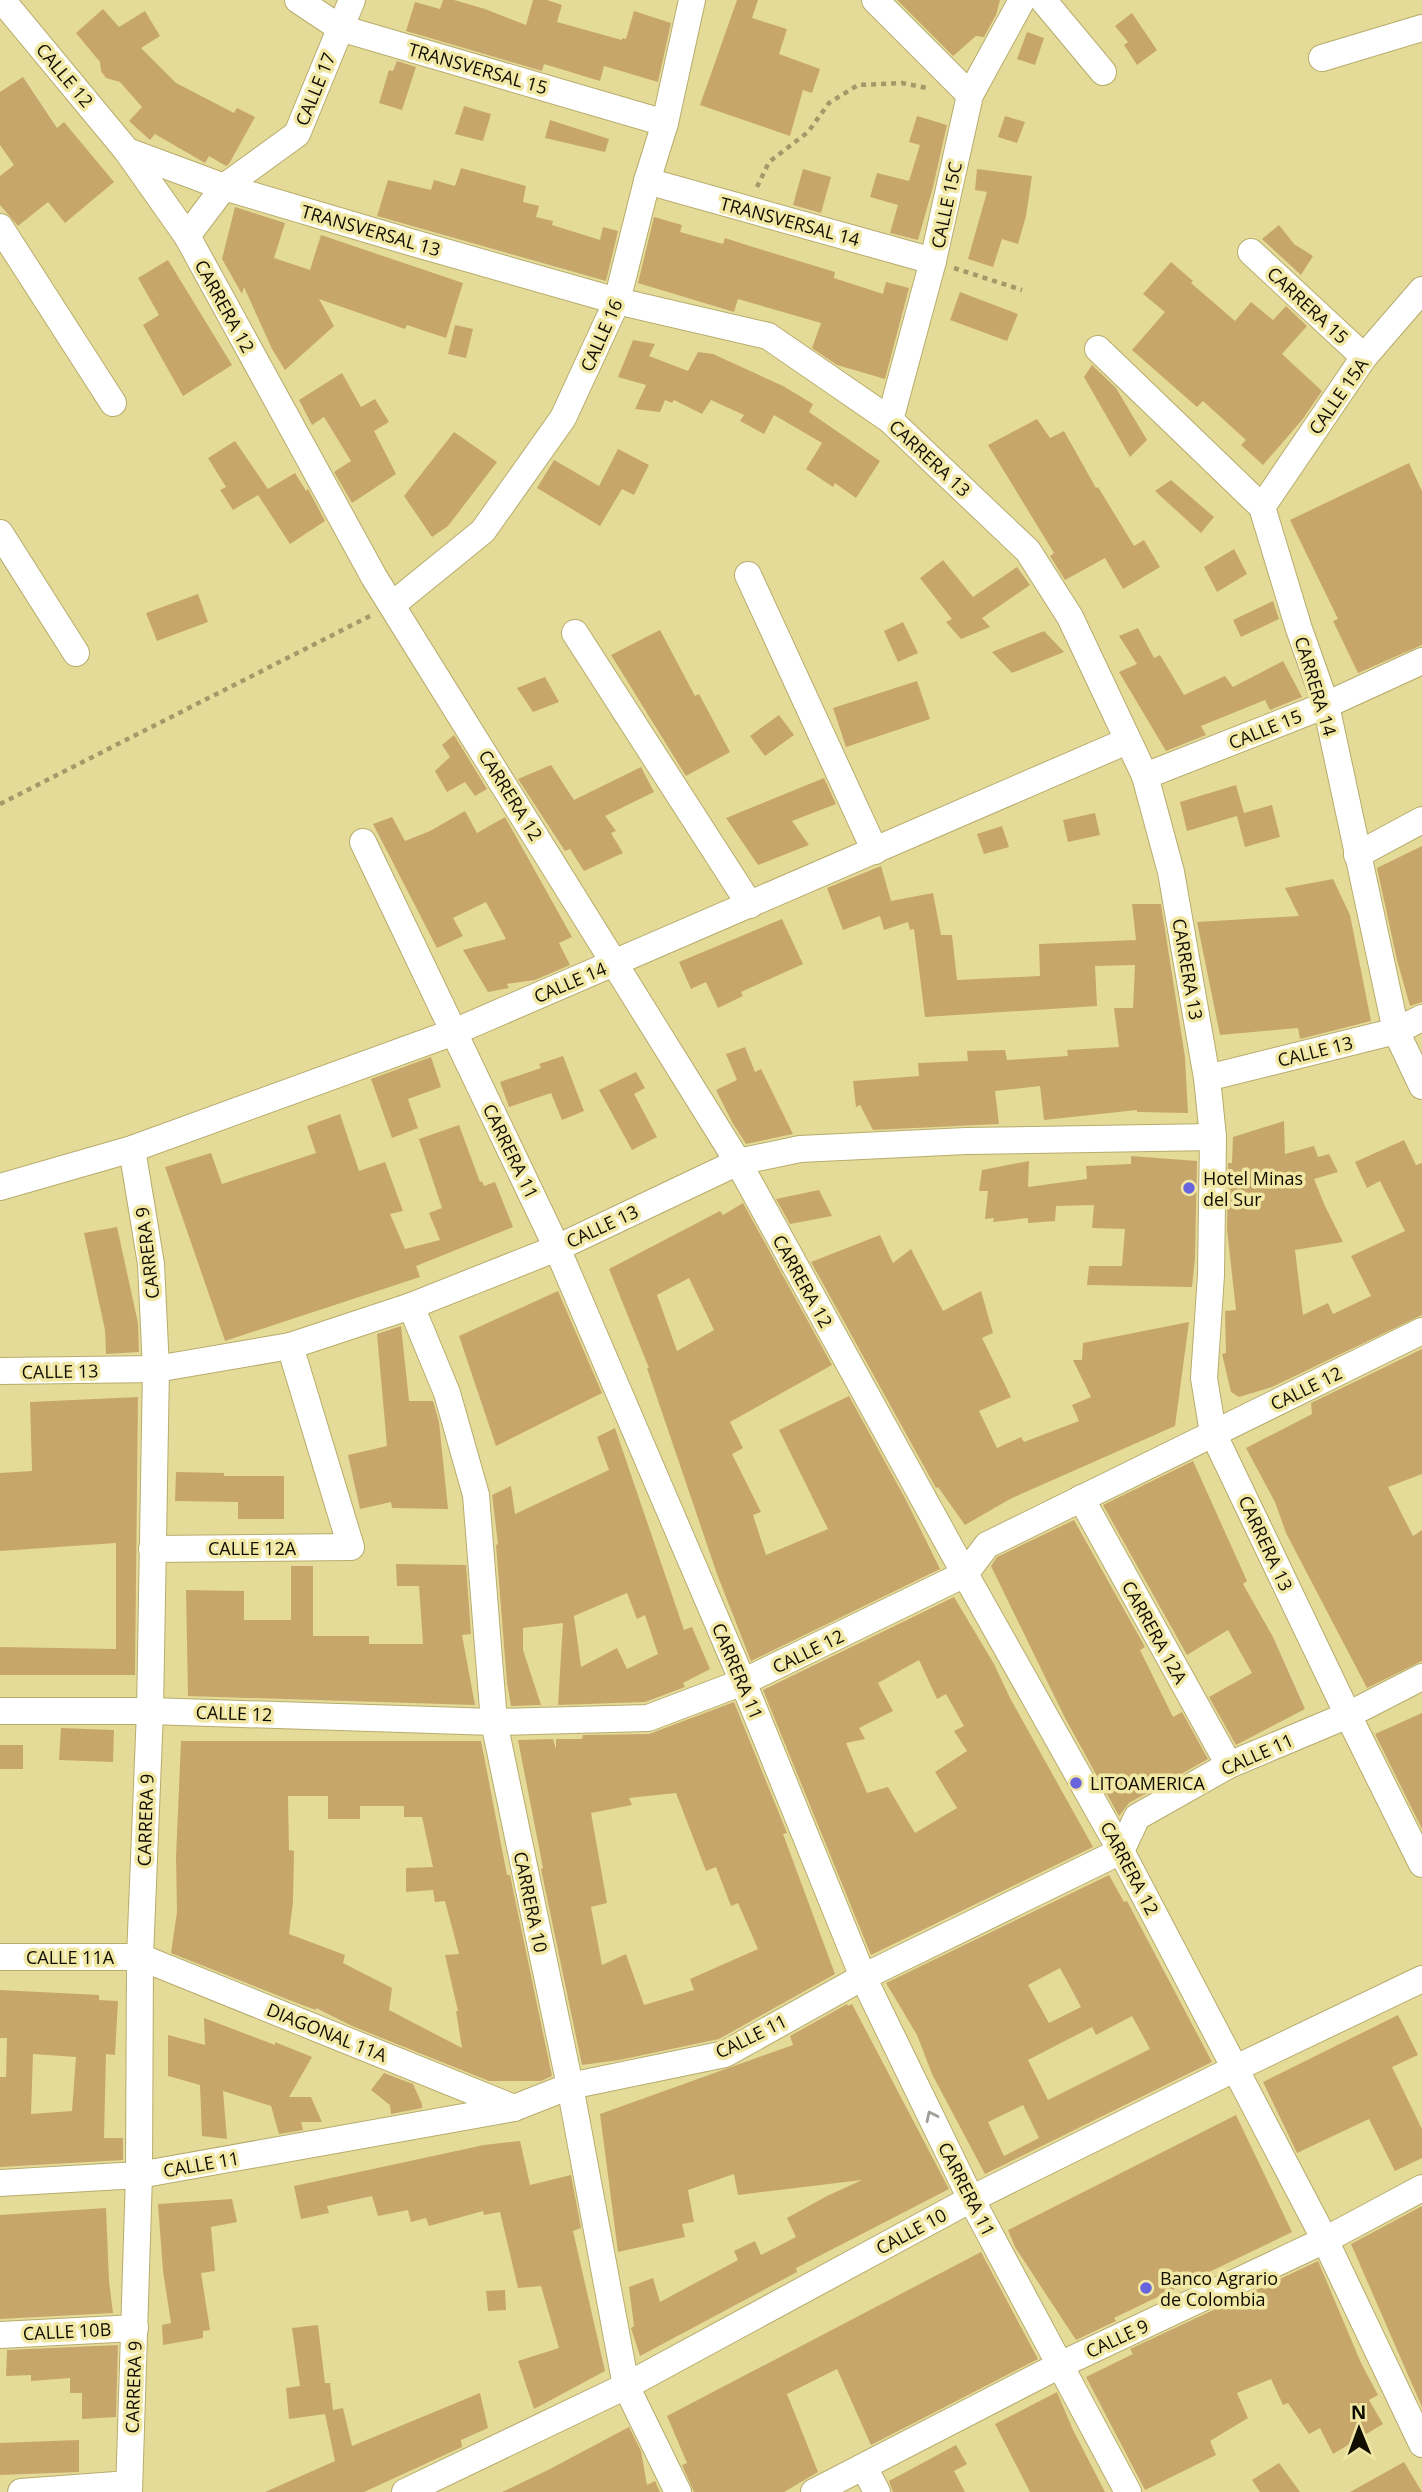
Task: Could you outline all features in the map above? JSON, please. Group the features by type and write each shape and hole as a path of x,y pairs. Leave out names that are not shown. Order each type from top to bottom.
{"street":[{"name":"CALLE 12","path":"2,0 127,151"},
{"name":"TRANSVERSAL 15","path":"298,0 340,28 665,123"},
{"name":"CALLE 17","path":"187,236 224,187 297,134 352,0"},
{"name":"CALLE 16","path":"391,606 483,531 563,418 617,301 647,181 665,123 692,0"},
{"path":"875,0 970,95"},
{"name":"CALLE 15C","path":"890,419 933,261 970,95 1022,0"},
{"path":"1043,0 1103,72"},
{"path":"1322,58 1422,28"},
{"name":"TRANSVERSAL 13","path":"127,151 224,187 617,301"},
{"name":"CARRERA 12","path":"127,151 187,236 391,606 738,1162 1121,1851 1325,2240 1422,2444"},
{"name":"TRANSVERSAL 14","path":"647,181 933,261"},
{"path":"0,228 113,403"},
{"name":"CARRERA 15","path":"1251,253 1364,357"},
{"name":"CALLE 15A","path":"1262,507 1364,357 1422,290"},
{"name":"CARRERA 13","path":"617,301 768,337 890,419 1028,551 1070,617 1145,776 1171,872 1207,1078 1213,1137 1211,1275 1204,1378 1213,1433 1422,1864"},
{"name":"CARRERA 14","path":"1098,349 1262,507 1299,629 1326,705 1396,1031 1422,1086"},
{"path":"0,533 76,653"},
{"path":"748,575 875,850"},
{"path":"575,633 750,905"},
{"name":"CALLE 15","path":"1145,776 1326,705 1422,661"},
{"name":"CALLE 14","path":"0,1187 132,1149 454,1032 1127,741"},
{"path":"1357,855 1422,820"},
{"name":"CARRERA 11","path":"363,842 557,1248 743,1682 863,1978 971,2199 1128,2492"},
{"name":"CALLE 13","path":"1207,1078 1396,1031 1422,1018"},
{"name":"CALLE 13","path":"0,1371 156,1369 290,1346 411,1306 557,1248 738,1162 800,1149 966,1141 1213,1137"},
{"name":"CARRERA 9","path":"129,2488 139,2175 140,1957 150,1711 156,1369 151,1264 132,1149"},
{"name":"CARRERA 10","path":"411,1306 447,1393 476,1495 494,1722 570,2086 626,2386 678,2492"},
{"name":"CALLE 12","path":"0,1711 150,1711 494,1722 648,1718 743,1682 965,1574 987,1545 1422,1331"},
{"name":"CALLE 12A","path":"152,1549 351,1547 290,1346"},
{"name":"CARRERA 12A","path":"1081,1498 1229,1765"},
{"name":"CALLE 11","path":"0,2182 139,2175 514,2108 570,2086 725,2054 863,1978 1121,1851 1137,1817 1229,1765 1348,1715 1422,1678"},
{"name":"CALLE 11A","path":"0,1957 140,1957"},
{"name":"DIAGONAL 11A","path":"140,1957 514,2108"},
{"name":"CALLE 10","path":"405,2492 626,2386 971,2199 1234,2068 1422,1979"},
{"name":"CALLE 9","path":"814,2492 1060,2365 1325,2240 1422,2188"},
{"name":"CALLE 10B","path":"0,2335 135,2328"},
{"path":"864,2467 877,2492"},
{"path":"21,2492 129,2488"}],"path":[{"path":"746,210 769,162 808,132 829,103 858,85 902,83 929,88"},
{"path":"933,261 1022,290"},
{"path":"0,804 391,606"}],"building":[{"path":"443,0 454,0 485,9 526,25 533,0 547,0 562,5 557,22 622,40 626,39 634,11 671,23 658,82 604,66 600,81 544,64 542,71 406,31 415,2 440,9"},
{"path":"737,0 758,0 752,18 787,29 779,54 820,69 812,93 803,90 790,136 700,105"},
{"path":"897,0 1000,0 996,15 984,37 976,36 953,56"},
{"path":"103,9 119,27 145,11 160,36 141,48 176,83 234,113 237,108 255,117 229,164 226,166 209,156 205,163 155,134 150,140 129,121 142,107 120,82 106,78 101,71 100,62 76,33"},
{"path":"1132,13 1157,50 1137,65 1124,45 1128,42 1115,26"},
{"path":"1027,32 1044,38 1035,65 1017,59"},
{"path":"397,61 416,67 402,110 379,103 389,70 393,71"},
{"path":"23,77 57,128 64,122 114,182 65,223 48,202 18,226 0,205 0,176 14,165 0,145 0,92"},
{"path":"464,106 491,114 483,141 455,134"},
{"path":"917,116 947,125 918,240 890,233 898,205 870,197 877,173 909,181 920,145 909,142"},
{"path":"1005,116 1025,122 1017,143 998,137"},
{"path":"550,120 609,139 605,152 545,138"},
{"path":"461,168 526,186 523,202 539,206 536,217 553,221 552,225 600,240 603,227 618,231 606,281 377,216 388,180 431,190 434,180 455,186"},
{"path":"803,169 831,177 821,213 793,205"},
{"path":"977,169 1032,176 1026,216 1018,244 1002,239 993,267 968,259 987,192 975,190"},
{"path":"235,207 285,223 274,258 310,270 321,235 463,283 446,338 407,325 405,329 319,299 334,326 285,370 272,349 244,287 242,294 222,259"},
{"path":"654,217 682,225 680,232 723,244 725,238 835,272 834,278 883,294 886,282 909,288 885,379 837,365 812,348 821,323 738,299 734,312 638,283"},
{"path":"1279,225 1294,244 1313,256 1301,275 1262,239"},
{"path":"168,260 232,365 183,396 143,325 159,315 138,278"},
{"path":"1171,262 1235,321 1251,302 1273,320 1286,306 1307,326 1282,354 1322,391 1302,420 1263,465 1241,445 1246,440 1203,401 1197,407 1132,350 1165,312 1143,294"},
{"path":"960,292 1018,314 1007,341 950,320"},
{"path":"455,325 473,329 466,358 448,354"},
{"path":"633,340 655,344 649,356 688,371 698,352 713,354 783,386 813,404 809,412 880,461 856,498 835,483 833,487 806,469 822,443 774,415 764,434 740,421 744,415 711,400 702,414 674,400 672,403 665,400 660,412 635,409 646,385 618,377"},
{"path":"1092,365 1116,388 1147,440 1130,457 1084,377"},
{"path":"342,373 361,407 375,399 389,422 374,431 396,474 352,503 334,472 351,461 324,417 312,425 299,400"},
{"path":"1037,419 1050,438 1064,431 1096,488 1098,487 1134,546 1144,540 1160,567 1123,589 1105,558 1065,580 1050,556 1054,553 988,445"},
{"path":"454,432 497,462 448,526 432,537 404,496"},
{"path":"235,441 268,489 295,473 306,491 308,489 325,521 290,544 258,495 233,510 220,490 226,487 208,458"},
{"path":"618,449 649,465 634,495 622,489 600,526 537,488 554,460 599,486"},
{"path":"1409,463 1422,491 1422,645 1358,673 1333,621 1338,619 1290,520"},
{"path":"1171,480 1214,517 1201,533 1155,491"},
{"path":"1234,549 1247,574 1217,592 1204,567"},
{"path":"943,560 973,597 1017,567 1030,585 982,618 990,627 961,639 946,622 952,619 920,578"},
{"path":"198,594 208,622 157,641 146,613"},
{"path":"1273,601 1279,619 1241,637 1233,620"},
{"path":"903,622 918,653 898,662 884,631"},
{"path":"1138,628 1154,658 1160,655 1184,695 1225,676 1233,687 1283,661 1302,697 1270,710 1265,700 1201,726 1206,735 1166,751 1119,672 1137,664 1119,636"},
{"path":"660,630 695,696 699,694 730,752 686,776 611,655"},
{"path":"1044,631 1064,652 1012,673 992,652"},
{"path":"545,677 559,702 533,712 517,688"},
{"path":"917,681 930,719 846,747 833,708"},
{"path":"779,715 794,735 765,756 750,736"},
{"path":"454,735 487,789 475,796 465,782 447,792 435,771 450,757 442,745"},
{"path":"551,765 574,800 641,767 654,792 605,816 616,831 611,833 623,853 584,871 570,849 565,851 518,779"},
{"path":"824,778 836,804 792,821 809,845 758,865 726,818"},
{"path":"1236,785 1244,813 1272,805 1280,837 1245,847 1237,816 1187,831 1180,802"},
{"path":"465,811 477,833 505,817 572,937 559,943 570,965 535,980 507,984 509,988 488,992 463,950 506,939 486,902 453,918 463,936 437,948 373,824 392,817 405,841 430,831"},
{"path":"1095,813 1100,835 1068,842 1063,820"},
{"path":"1002,826 1009,847 984,854 977,834"},
{"path":"1422,846 1422,1002 1410,1006 1377,868"},
{"path":"881,866 891,901 933,893 941,935 952,935 957,980 1040,976 1039,944 1136,940 1132,904 1161,904 1185,1057 1188,1113 1137,1110 1044,1120 1040,1086 995,1091 999,1124 873,1130 860,1105 856,1107 853,1081 919,1076 918,1063 968,1061 967,1051 1005,1050 1007,1060 1068,1056 1067,1050 1119,1047 1114,1008 1133,1008 1135,965 1095,966 1097,1006 925,1017 914,929 910,930 908,922 884,930 880,916 843,930 827,888"},
{"path":"1333,879 1350,915 1371,1021 1300,1039 1298,1028 1220,1035 1197,922 1299,916 1285,888"},
{"path":"782,919 803,964 741,992 743,996 718,1008 706,982 691,989 679,962"},
{"path":"745,1047 755,1072 761,1069 793,1134 746,1144 732,1122 716,1090 737,1080 726,1054"},
{"path":"563,1056 584,1111 562,1120 551,1093 509,1107 500,1082 541,1068 539,1064"},
{"path":"431,1057 441,1087 408,1099 418,1128 392,1138 371,1079"},
{"path":"636,1072 645,1088 634,1094 657,1137 632,1150 599,1090"},
{"path":"340,1114 359,1171 385,1162 403,1211 390,1214 405,1249 440,1240 429,1213 442,1208 419,1139 459,1125 480,1182 482,1181 484,1186 495,1182 513,1227 416,1266 420,1277 225,1341 165,1167 211,1153 222,1184 316,1153 307,1126"},
{"path":"1284,1121 1285,1154 1314,1146 1318,1157 1329,1154 1338,1172 1314,1179 1343,1242 1295,1250 1303,1315 1328,1303 1333,1314 1371,1296 1351,1256 1405,1231 1380,1181 1367,1188 1355,1162 1404,1140 1416,1165 1422,1163 1422,1315 1272,1387 1239,1397 1231,1392 1222,1354 1226,1353 1225,1311 1236,1310 1227,1230 1228,1163 1232,1163 1233,1137"},
{"path":"1131,1156 1197,1161 1192,1287 1087,1285 1089,1266 1122,1266 1125,1229 1092,1228 1094,1205 1056,1206 1055,1221 1028,1223 1028,1218 993,1222 994,1218 985,1219 988,1191 979,1191 982,1170 1029,1161 1028,1187 1087,1179 1086,1166 1131,1164"},
{"path":"819,1190 832,1216 790,1224 776,1199"},
{"path":"743,1203 832,1365 730,1422 743,1448 732,1454 761,1512 753,1515 766,1555 828,1529 779,1430 849,1396 940,1569 751,1661 717,1574 649,1368 609,1269 720,1211 723,1215","holes":["689,1278 714,1330 677,1351 657,1295"]},
{"path":"117,1227 138,1323 139,1352 106,1354 105,1330 84,1233"},
{"path":"880,1235 893,1263 911,1249 943,1311 981,1291 993,1333 982,1338 1011,1397 979,1411 997,1448 1021,1437 1024,1442 1079,1421 1072,1405 1091,1397 1073,1360 1082,1360 1083,1343 1189,1322 1175,1426 1010,1499 965,1525 938,1487 936,1488 811,1262"},
{"path":"558,1291 602,1393 496,1446 459,1336"},
{"path":"401,1326 409,1401 433,1401 439,1422 448,1509 392,1508 391,1502 360,1509 348,1455 387,1446 377,1334"},
{"path":"1422,1349 1422,1474 1388,1487 1413,1536 1422,1530 1422,1661 1367,1688 1286,1533 1275,1502 1246,1448 1312,1414 1311,1403"},
{"path":"138,1397 135,1675 0,1675 0,1647 116,1649 116,1543 0,1551 0,1473 32,1471 30,1402"},
{"path":"615,1428 684,1630 692,1627 710,1669 683,1683 685,1687 645,1702 558,1705 563,1623 523,1628 523,1650 541,1705 511,1706 492,1495 511,1486 515,1514 609,1470 597,1437","holes":["627,1593 637,1619 645,1615 658,1654 627,1669 617,1648 581,1667 574,1616"]},
{"path":"1193,1461 1247,1581 1243,1584 1273,1637 1305,1709 1236,1745 1209,1697 1252,1673 1228,1630 1187,1655 1103,1505"},
{"path":"176,1472 224,1473 224,1476 284,1476 284,1519 238,1519 238,1502 175,1501"},
{"path":"1074,1520 1145,1647 1140,1650 1173,1717 1182,1712 1208,1759 1129,1803 1119,1816 1065,1718 991,1566 997,1557"},
{"path":"396,1564 466,1565 471,1634 462,1635 475,1705 188,1696 186,1590 244,1591 244,1620 291,1620 291,1566 313,1566 313,1636 369,1636 369,1644 423,1644 419,1586 397,1586"},
{"path":"954,1597 994,1664 1010,1698 1093,1847 871,1955 763,1690","holes":["919,1660 937,1699 946,1694 964,1726 954,1731 967,1751 935,1772 957,1808 915,1833 888,1787 867,1793 846,1743 865,1739 859,1728 893,1711 878,1683"]},
{"path":"734,1702 787,1833 783,1834 835,1974 719,2039 582,2065 541,1869 543,1868 518,1740 553,1739 556,1749 556,1739 582,1739 583,1735 649,1734","holes":["676,1793 706,1871 716,1867 731,1906 738,1903 758,1949 690,1979 694,1990 644,2005 626,1954 602,1965 591,1907 607,1903 591,1813 632,1805 629,1798"]},
{"path":"1422,1713 1422,1829 1375,1734"},
{"path":"61,1728 114,1730 113,1762 59,1760"},
{"path":"181,1741 481,1741 507,1875 510,1875 552,2076 541,2081 489,2081 352,2026 316,2008 302,2005 171,1953 177,1912 176,1857","holes":["288,1796 328,1796 328,1819 360,1819 360,1806 404,1806 404,1817 422,1817 433,1867 406,1868 406,1892 433,1890 435,1902 445,1901 459,1954 445,1955 458,2011 462,2048 389,2010 392,1988 343,1963 345,1955 289,1934 294,1851 289,1850"]},
{"path":"0,1745 23,1745 23,1769 0,1769"},
{"path":"1109,1875 1124,1902 1127,1901 1212,2062 985,2174 932,2074 917,2035 886,1983","holes":["1060,1968 1081,2007 1049,2023 1028,1985","1132,2016 1150,2049 1048,2100 1028,2060 1092,2027 1096,2035","1023,2105 1039,2138 1004,2156 988,2122"]},
{"path":"0,1990 99,1995 99,2000 118,2001 115,2055 106,2054 104,2138 123,2138 123,2160 0,2167 0,2077 6,2077 7,2038 0,2038","holes":["33,2054 76,2057 72,2111 31,2114"]},
{"path":"847,2004 852,2004 949,2189 796,2268 797,2272 640,2356 631,2328 634,2326 629,2287 653,2278 660,2302 738,2260 734,2251 755,2241 761,2255 796,2237 787,2218 862,2180 738,2195 734,2174 688,2190 694,2222 682,2224 685,2237 618,2252 600,2114 793,2045 790,2036"},
{"path":"1398,2015 1418,2055 1392,2067 1422,2129 1422,2158 1395,2171 1369,2119 1297,2153 1263,2082"},
{"path":"204,2018 312,2057 289,2097 311,2097 322,2122 301,2122 303,2130 279,2134 271,2106 223,2091 227,2139 202,2136 200,2085 168,2076 168,2035 205,2045"},
{"path":"384,2073 413,2084 422,2108 391,2114 390,2105 371,2090"},
{"path":"1236,2115 1292,2232 1114,2318 1116,2321 1076,2340 1015,2247 1008,2230"},
{"path":"520,2141 530,2185 571,2175 581,2228 573,2231 605,2371 534,2409 518,2361 559,2348 541,2286 518,2288 500,2212 484,2215 483,2211 429,2226 426,2218 411,2222 408,2210 378,2216 372,2196 327,2206 329,2213 301,2219 294,2186 484,2145"},
{"path":"232,2199 237,2222 211,2227 215,2271 201,2273 210,2330 203,2331 203,2338 163,2345 162,2325 171,2323 163,2271 158,2204"},
{"path":"1422,2206 1422,2407 1351,2244"},
{"path":"106,2208 113,2313 0,2319 0,2215"},
{"path":"981,2252 1038,2359 871,2445 837,2369 787,2394 818,2472 784,2492 694,2492 682,2465 687,2463 667,2416"},
{"path":"1318,2261 1361,2363 1378,2395 1369,2400 1383,2424 1333,2454 1320,2428 1309,2434 1288,2403 1283,2405 1271,2379 1237,2393 1248,2418 1210,2441 1216,2455 1145,2490 1086,2377 1133,2354 1130,2349"},
{"path":"505,2290 506,2310 488,2311 486,2291"},
{"path":"318,2325 325,2383 330,2383 333,2410 343,2408 352,2446 480,2393 488,2428 461,2440 462,2447 364,2492 265,2492 335,2461 325,2414 289,2419 286,2388 300,2386 292,2328"},
{"path":"118,2345 116,2417 82,2419 82,2393 70,2393 70,2378 31,2381 31,2375 6,2376 7,2350"},
{"path":"1057,2392 1105,2492 1030,2492 995,2424"},
{"path":"629,2427 641,2451 647,2485 655,2481 660,2492 502,2492 550,2469"},
{"path":"79,2440 79,2472 0,2475 0,2443"},
{"path":"956,2445 967,2464 954,2471 965,2492 893,2492 889,2481"},
{"path":"1404,2462 1422,2492 1350,2492"},
{"path":"1279,2463 1300,2492 1260,2492 1252,2480"}],"place":[{"name":"Hotel Minas del Sur","path":"1189,1188"},
{"name":"LITOAMERICA","path":"1076,1783"},
{"name":"Banco Agrario de Colombia","path":"1146,2288"}]}
